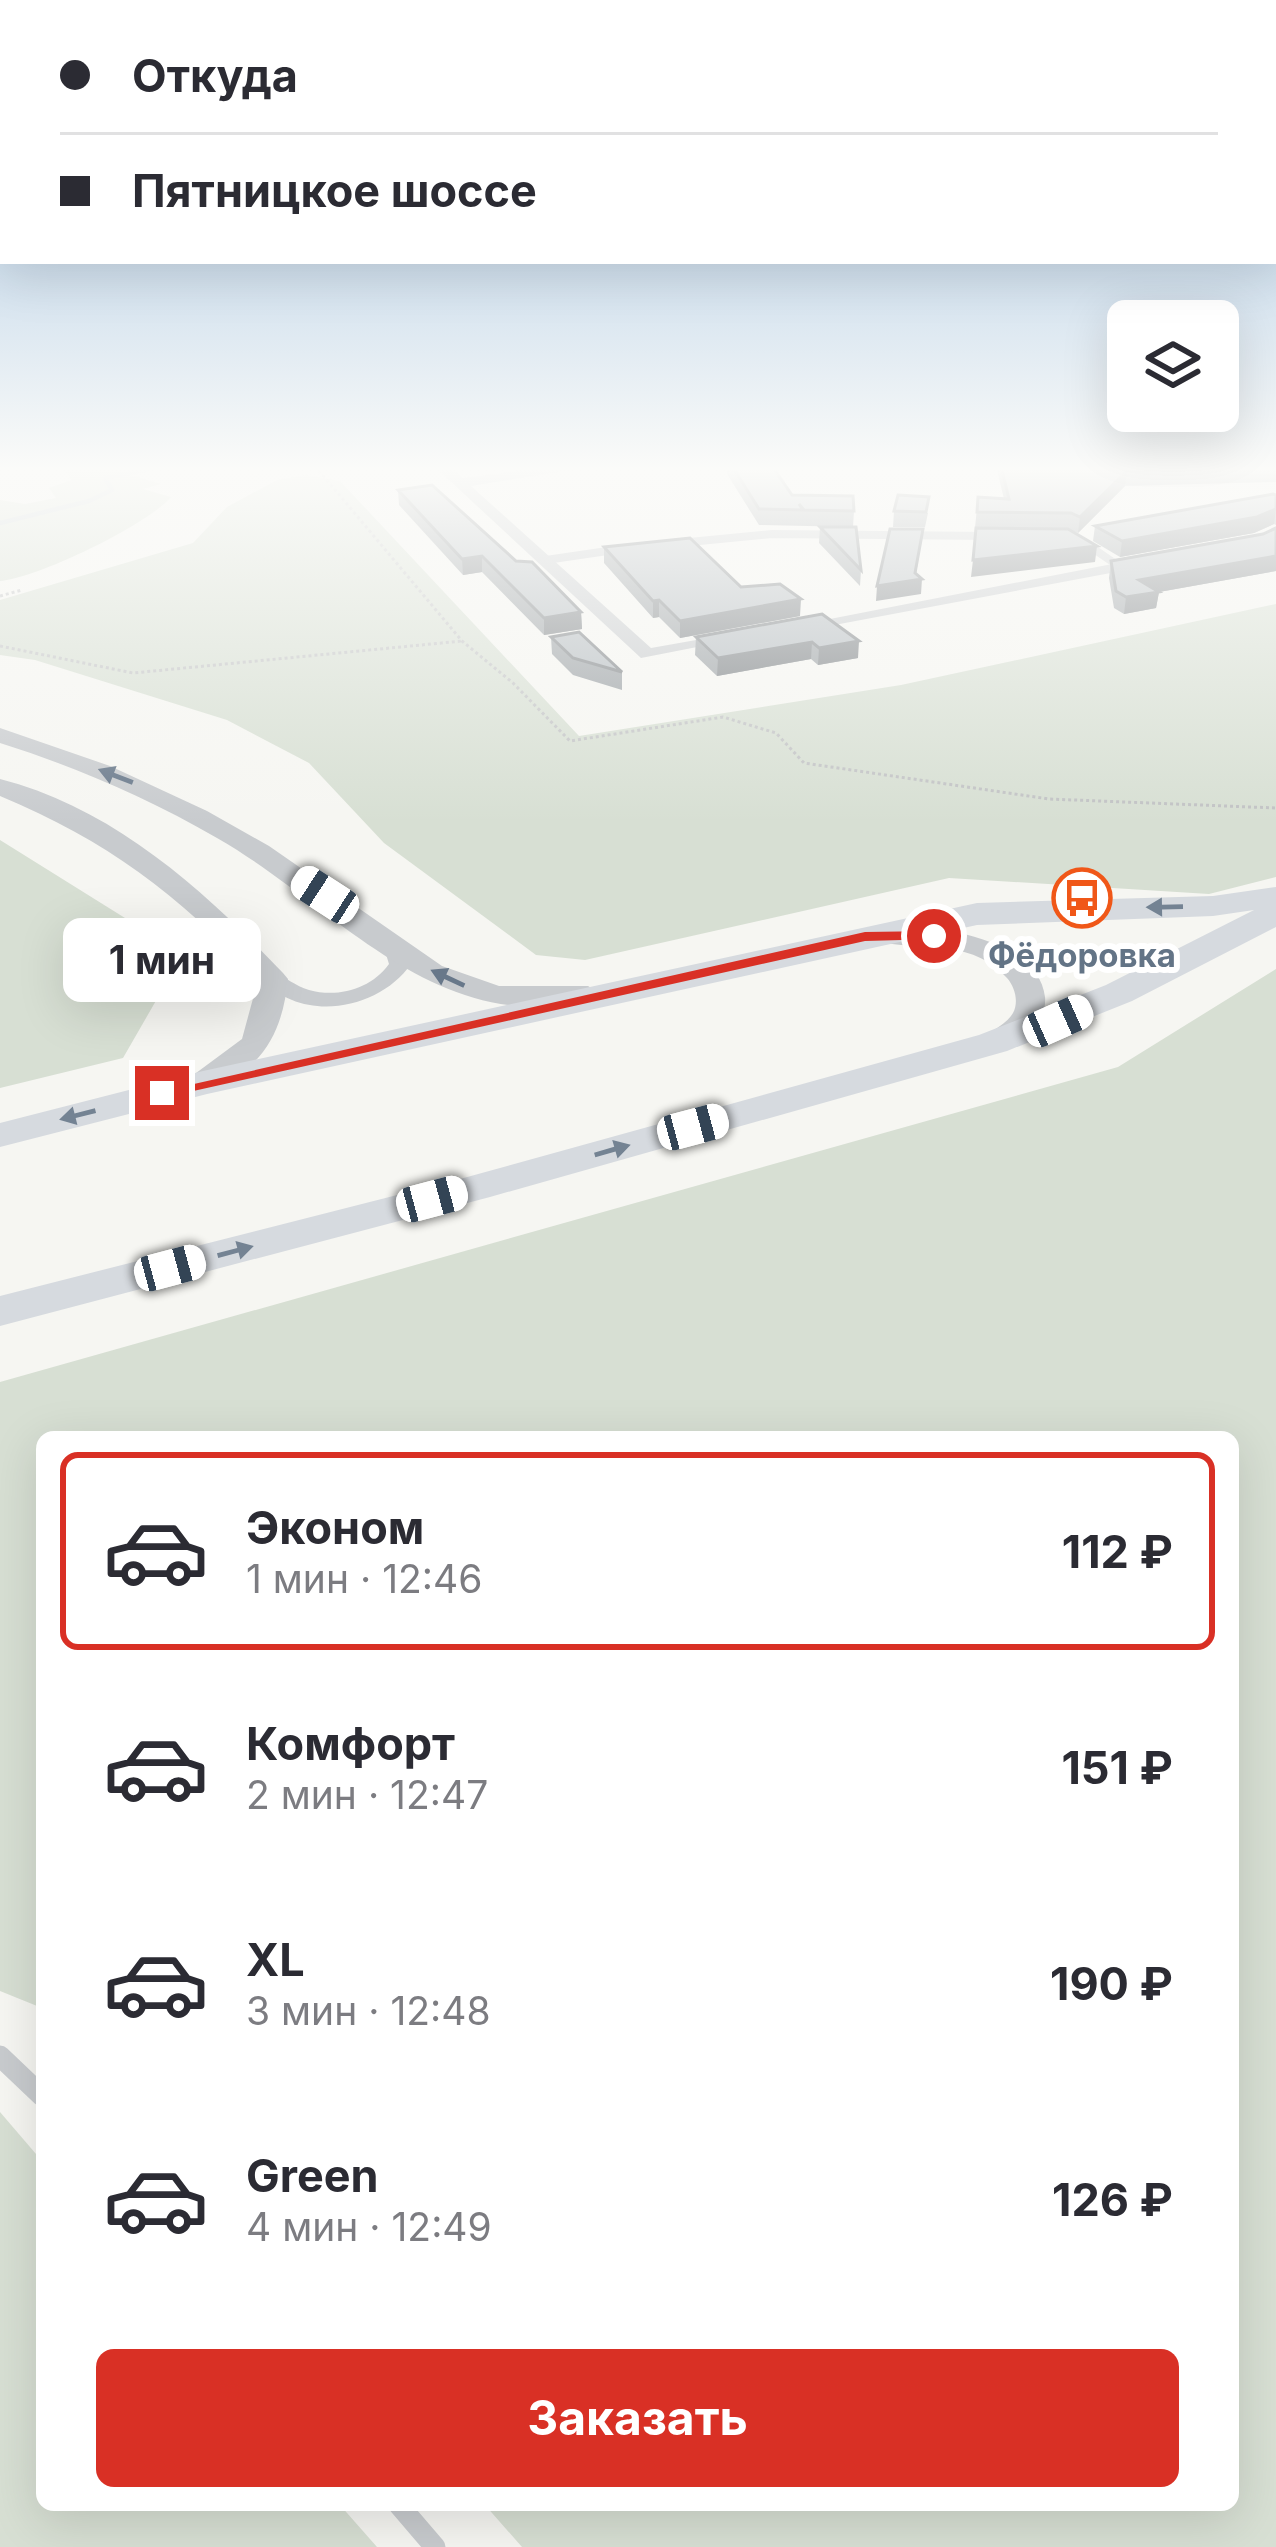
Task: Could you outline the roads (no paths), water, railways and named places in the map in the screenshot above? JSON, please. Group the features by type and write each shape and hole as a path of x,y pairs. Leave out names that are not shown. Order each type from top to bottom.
{"main road":[{"path":"0,1135 203,1083 977,914 1213,906 1276,896"},
{"path":"0,1311 475,1188 993,1043 1119,993 1276,913"}],"street":[{"path":"572,585 646,655 759,634"},
{"path":"781,630 1024,585"},
{"path":"0,735 130,781 258,850 396,951 456,983 501,996 603,994"},
{"path":"0,787 45,805 121,847 176,885 286,990 308,997 349,997 392,978 400,964 396,951"},
{"path":"865,937 914,934 953,939 987,950 1014,967 1029,987 1031,1008 1019,1027 993,1043"},
{"path":"203,1083 230,1069 262,1038 273,979"}],"lane":[{"path":"0,2056 36,2090"},
{"path":"404,2511 435,2547"}],"place":[{"name":"Фёдоровка","path":"1082,898"}]}
